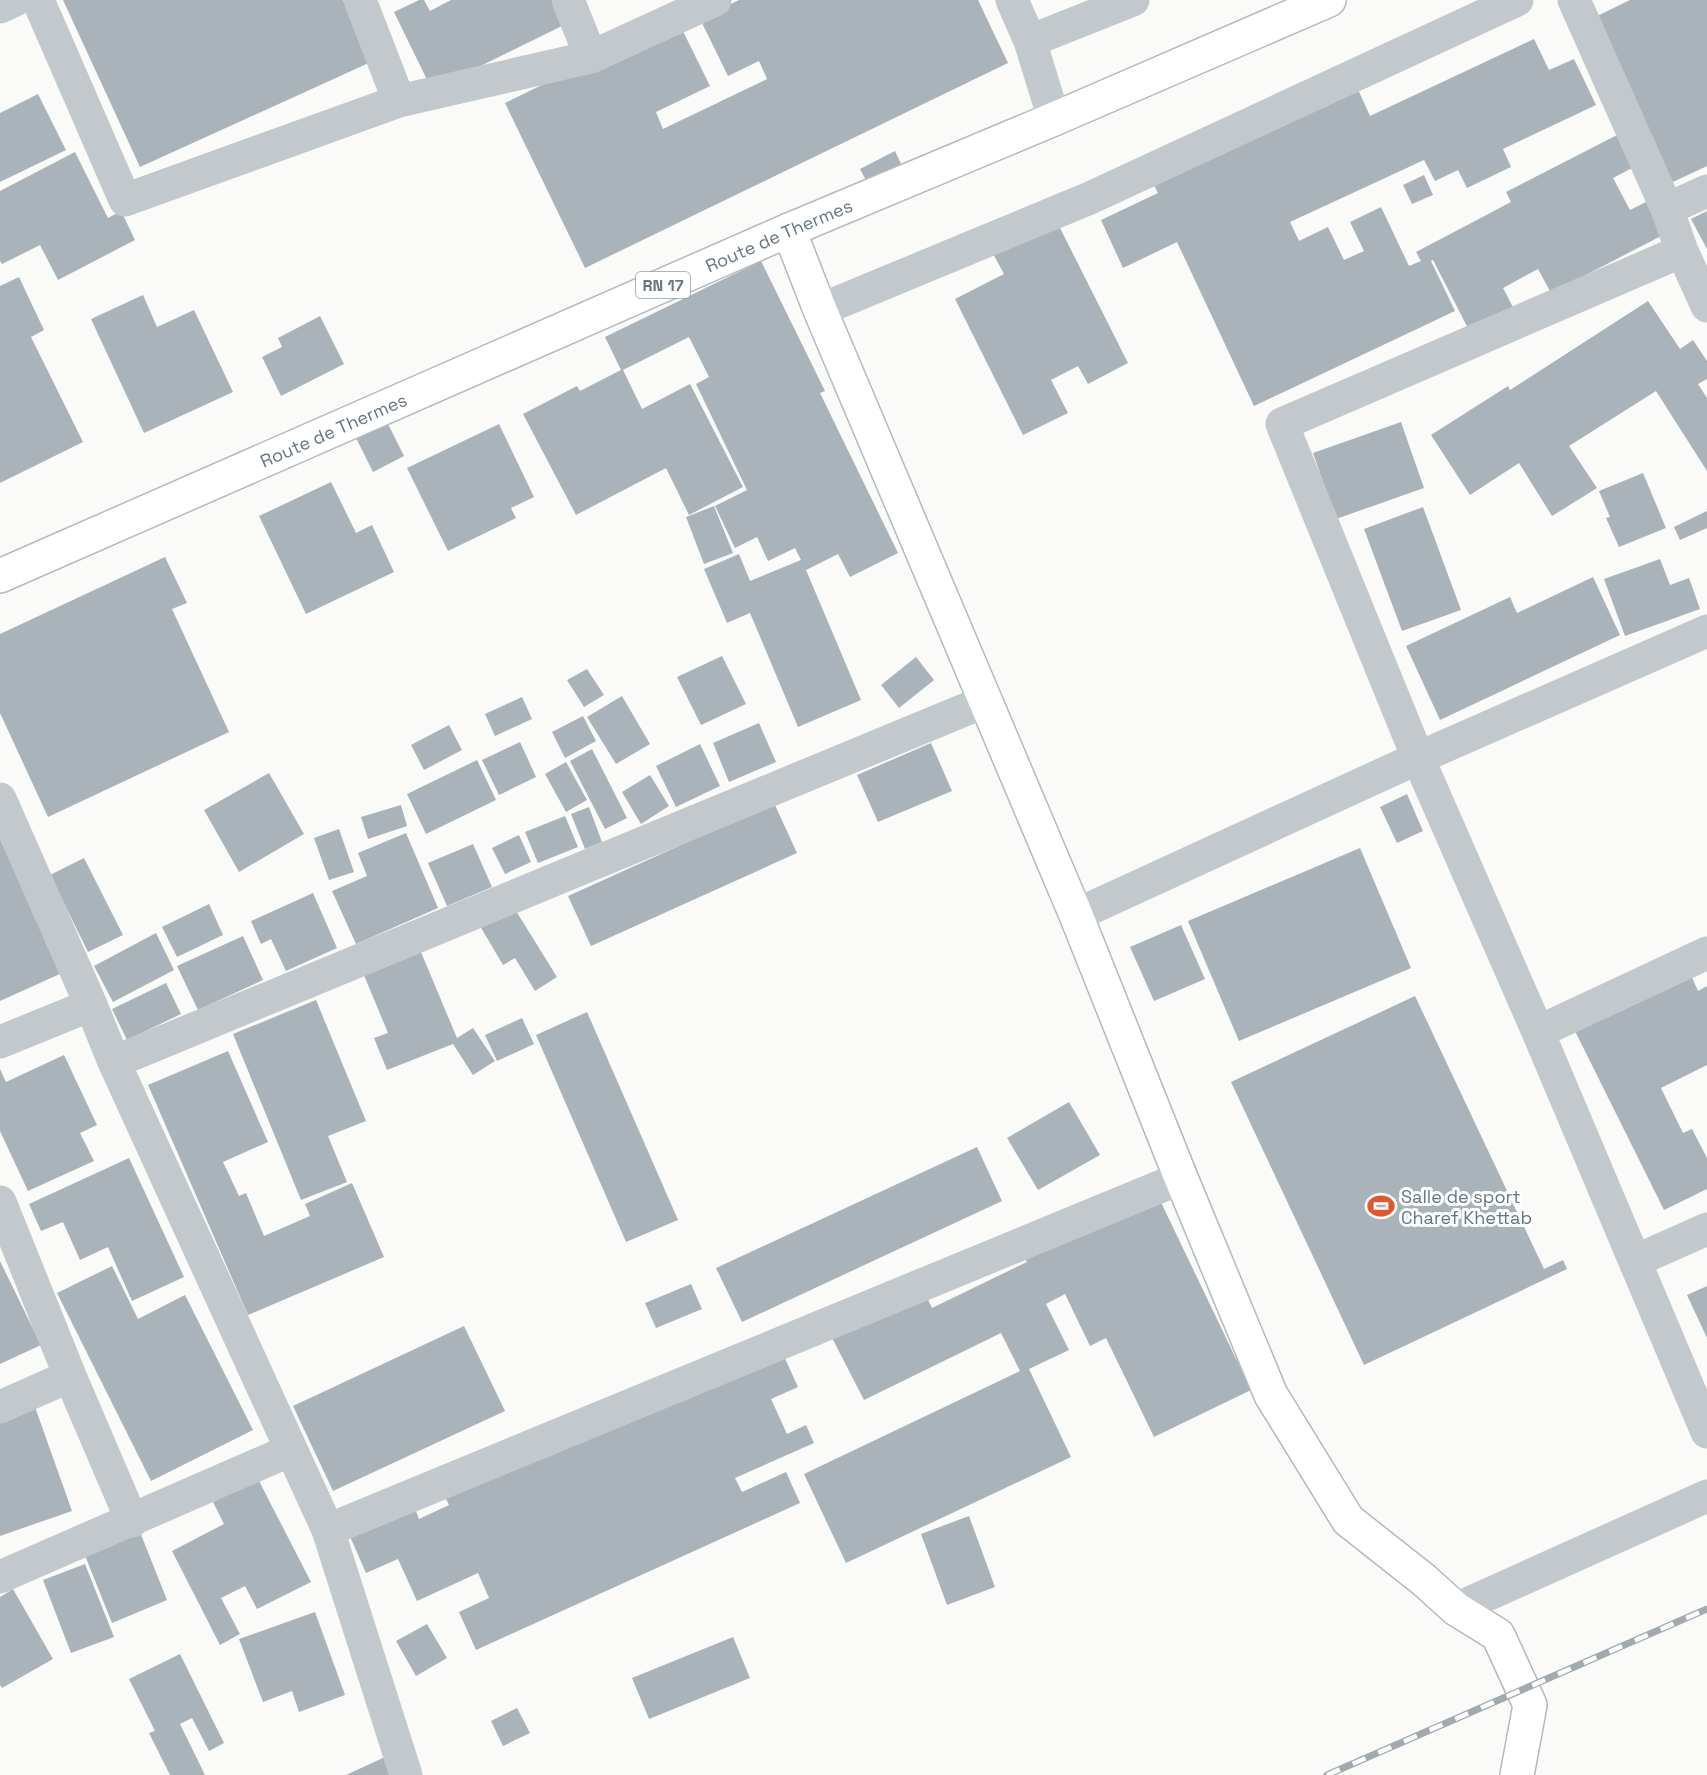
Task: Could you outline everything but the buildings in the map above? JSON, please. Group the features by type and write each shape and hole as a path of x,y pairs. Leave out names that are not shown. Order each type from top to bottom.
{"main road":[{"name":"Route de Thermes","path":"0,576 789,230 1329,0"},
{"path":"789,230 820,310 1076,915 1271,1395 1348,1520 1424,1580 1456,1609 1498,1635 1530,1705 1517,1775"}],"street":[{"path":"0,7 15,0"},
{"path":"38,0 125,200 399,101 591,57 716,0"},
{"path":"360,0 399,101"},
{"path":"568,0 591,57"},
{"path":"1012,0 1030,41 1054,119"},
{"path":"1030,41 1133,0"},
{"path":"820,310 1090,198 1517,0"},
{"path":"1574,0 1667,209 1682,251 1707,306"},
{"path":"1667,209 1707,191"},
{"path":"1682,251 1282,424 1418,758 1538,1032 1707,1432"},
{"path":"1076,915 1418,758 1707,631"},
{"path":"114,1062 986,700"},
{"path":"0,799 114,1062 328,1530 406,1775"},
{"path":"1538,1032 1707,953"},
{"path":"0,1042 91,1005"},
{"path":"328,1530 1181,1178"},
{"path":"0,1202 70,1376 132,1521"},
{"path":"1635,1261 1707,1230"},
{"path":"0,1407 70,1376"},
{"path":"0,1577 291,1450"},
{"path":"1456,1609 1707,1496"}],"railway":[{"path":"1327,1775 1707,1609"}],"place":[{"name":"Salle de sport Charef Khettab","path":"1381,1206"}]}
